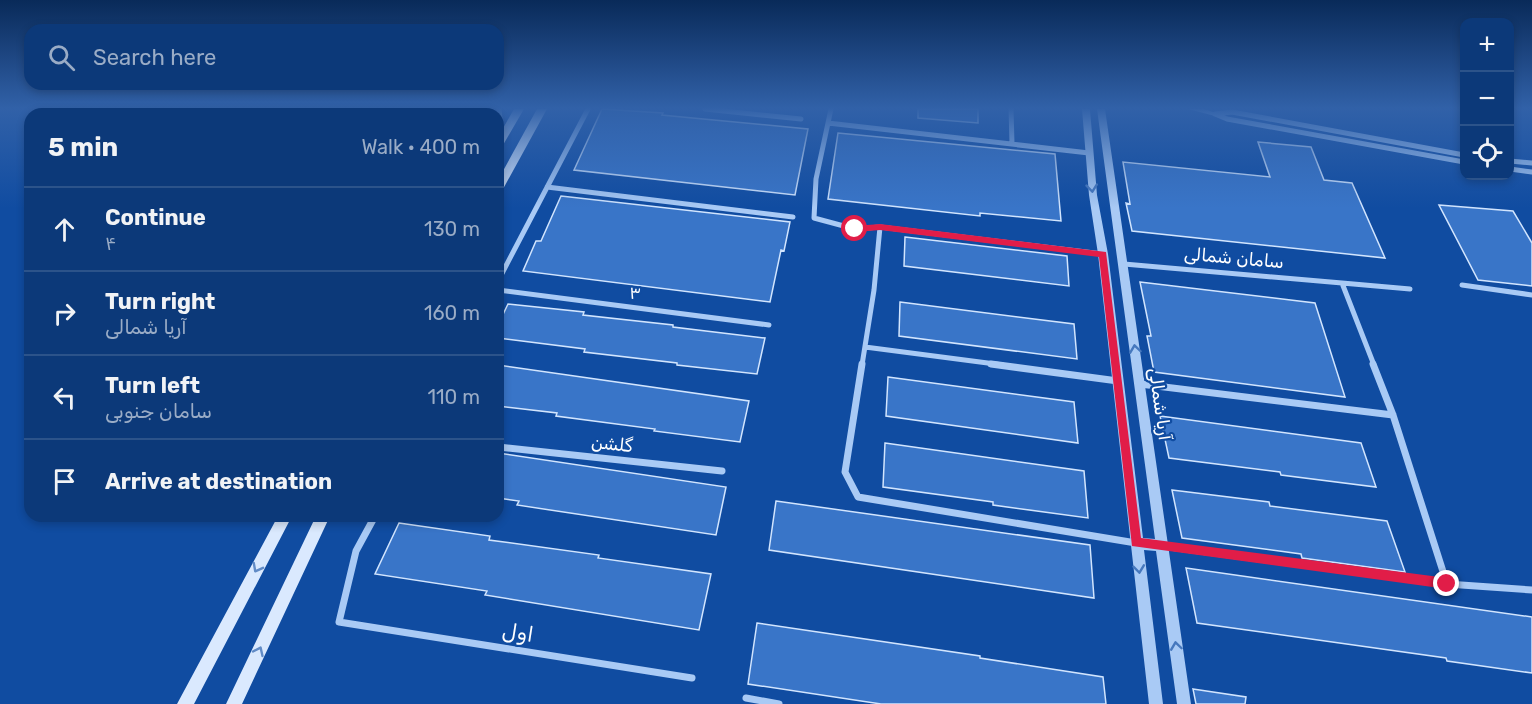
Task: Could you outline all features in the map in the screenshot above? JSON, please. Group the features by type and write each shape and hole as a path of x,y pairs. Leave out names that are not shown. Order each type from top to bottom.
{"main road":[{"path":"504,178 525,142"},
{"path":"185,704 282,522"},
{"path":"234,704 320,522"}],"street":[{"path":"504,269 571,142"},
{"path":"824,142 816,179 814,218 855,229 880,227 1103,254"},
{"path":"1001,142 1089,153"},
{"path":"1088,142 1156,704"},
{"name":"آریا شمالی","path":"1105,142 1184,704"},
{"path":"1353,142 1460,161"},
{"path":"1393,142 1460,154"},
{"path":"1514,161 1532,163"},
{"path":"1514,170 1532,172"},
{"path":"547,187 793,217"},
{"path":"880,227 865,347 845,472 858,497 1136,543 1447,584 1532,590"},
{"name":"سامان شمالی","path":"1124,264 1410,289"},
{"path":"1342,283 1393,415 1447,584"},
{"path":"1462,285 1532,295"},
{"name":"۳","path":"504,291 769,325"},
{"path":"865,347 1118,381"},
{"path":"1140,384 1393,415"},
{"name":"گلشن","path":"504,448 722,471"},
{"name":"اول","path":"372,522 356,551 339,622 692,678"},
{"path":"746,698 778,704"}],"building":[{"path":"587,142 805,142 795,195 574,170"},
{"path":"837,142 929,142 1055,154 1061,221 980,213 980,216 828,199"},
{"path":"1258,142 1311,147 1324,180 1352,183 1385,258 1132,231 1126,203 1130,204 1123,162 1270,177"},
{"path":"561,196 790,222 784,251 781,250 770,302 523,271 536,241 541,241"},
{"path":"1439,205 1513,211 1532,243 1532,286 1478,280"},
{"path":"905,237 1067,256 1069,286 904,266"},
{"path":"1140,282 1315,303 1345,397 1154,372 1147,336 1151,336"},
{"path":"900,302 1074,324 1077,359 899,336"},
{"path":"508,304 584,312 583,315 765,338 757,374 677,365 677,363 584,352 585,349 504,339 504,312"},
{"path":"504,366 749,401 740,442 556,416 557,413 504,407"},
{"path":"888,377 1074,402 1078,443 886,416"},
{"path":"1160,416 1361,443 1376,487 1169,458"},
{"path":"885,443 1084,471 1088,518 883,487"},
{"path":"504,454 726,487 716,535 517,505 519,501 504,499"},
{"path":"1172,490 1269,502 1270,506 1387,521 1405,572 1302,558 1301,554 1182,538"},
{"path":"776,501 1090,545 1094,598 769,550"},
{"path":"399,523 490,536 489,540 599,555 598,558 711,574 699,630 485,595 487,591 375,574"},
{"path":"1186,568 1532,617 1532,673 1447,661 1446,658 1197,623"},
{"path":"757,623 1103,677 1106,704 881,704 748,684"},
{"path":"1193,689 1246,697 1245,704 1196,704"}],"route":[{"path":"855,229 880,227 1103,254 1136,543 1447,584"}]}
